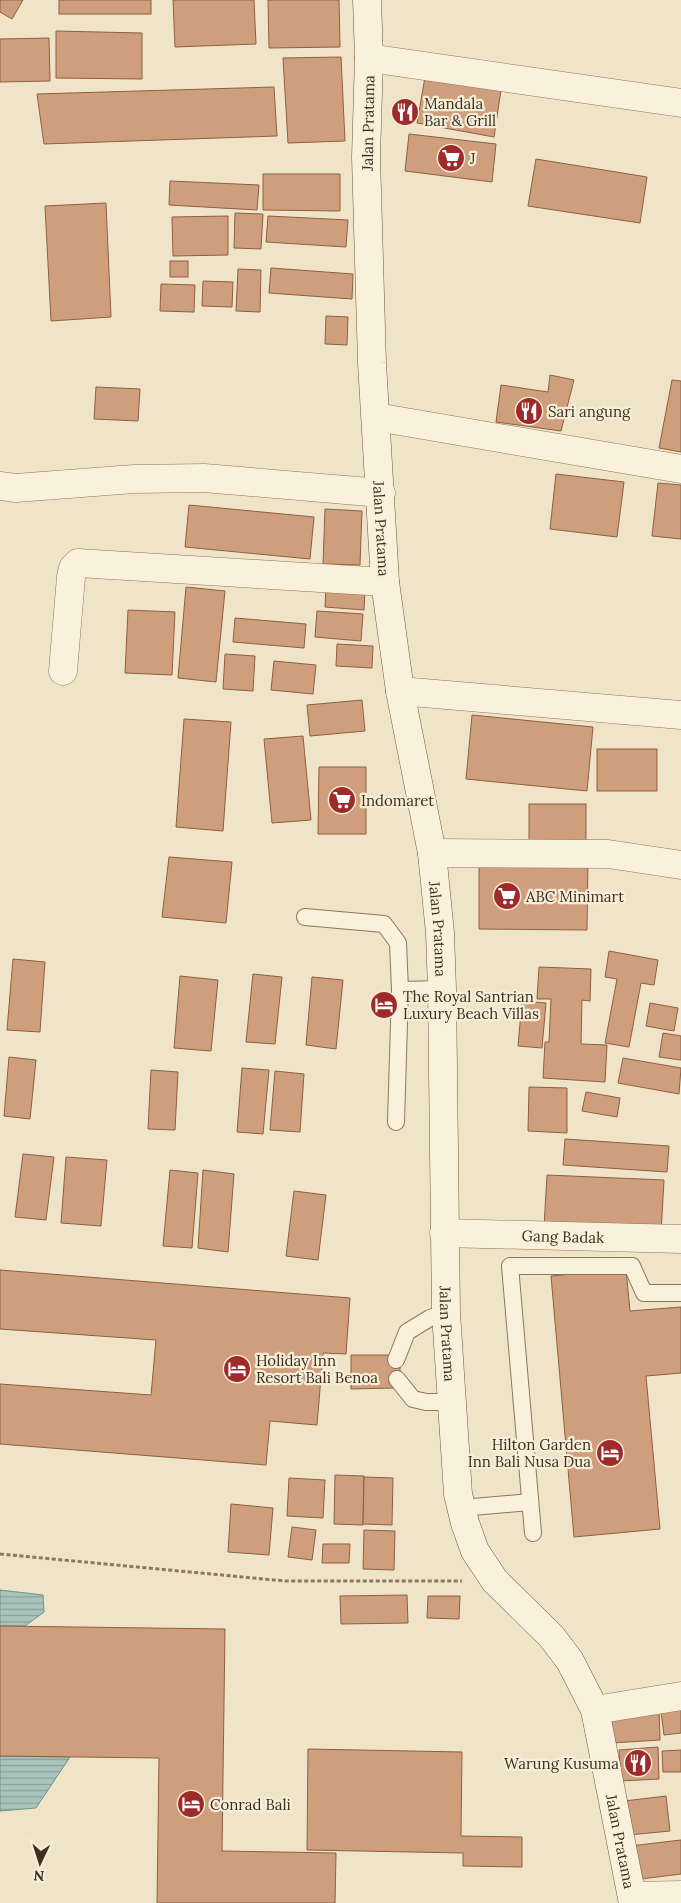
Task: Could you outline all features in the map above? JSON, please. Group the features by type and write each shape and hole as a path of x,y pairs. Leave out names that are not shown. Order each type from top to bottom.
{"street":[{"name":"Jalan Pratama","path":"368,0 369,58 366,157 372,363 385,582 400,691 432,852 440,933 446,1313 458,1494 464,1523 474,1551 495,1581 551,1636 570,1661 595,1710 633,1899"},
{"path":"369,58 681,103"},
{"path":"376,417 681,469"},
{"path":"0,486 16,488 134,479 204,478 381,493"},
{"path":"63,671 71,577 73,568 78,563 385,582"},
{"path":"400,691 681,715"},
{"path":"432,852 608,854 681,865"},
{"name":"Gang Badak","path":"444,1233 681,1239"},
{"path":"595,1710 681,1696"},
{"path":"633,1899 681,1895"}],"lane":[{"path":"305,917 384,924 398,943 400,990 396,1122"},
{"path":"400,990 442,989"},
{"path":"600,1236 600,1266"},
{"path":"533,1533 510,1266 632,1266 644,1293 681,1293"},
{"path":"396,1360 407,1332 430,1318 446,1313"},
{"path":"397,1378 413,1399 426,1402 452,1402"},
{"path":"462,1508 530,1502"}],"path":[{"path":"0,1554 285,1580 495,1581"}],"water":[{"path":"0,1590 43,1595 44,1612 25,1626 0,1626"},
{"path":"0,1756 70,1757 36,1808 0,1811"}],"building":[{"path":"0,0 23,0 12,19 0,12"},
{"path":"59,0 151,0 151,14 59,14"},
{"path":"173,0 254,0 256,44 175,47"},
{"path":"268,0 339,0 340,47 269,48"},
{"path":"56,31 142,33 142,79 56,78"},
{"path":"49,38 50,81 0,82 0,39"},
{"path":"341,57 345,141 288,143 283,58"},
{"path":"425,77 501,90 494,137 417,123"},
{"path":"274,87 277,136 44,144 37,94"},
{"name":"J","path":"409,134 496,144 492,182 405,171"},
{"path":"536,159 647,177 640,223 528,206"},
{"path":"263,174 340,174 340,211 263,210"},
{"path":"170,181 259,185 257,210 169,205"},
{"path":"106,203 111,317 51,321 45,206"},
{"path":"235,213 263,214 261,249 234,248"},
{"path":"228,216 228,255 173,256 172,217"},
{"path":"268,216 348,220 346,247 266,242"},
{"path":"170,261 188,261 188,277 170,277"},
{"path":"271,268 353,274 352,299 269,293"},
{"path":"238,269 261,270 260,312 236,311"},
{"path":"203,281 233,282 232,307 202,306"},
{"path":"161,284 195,285 194,312 160,311"},
{"path":"326,316 348,317 347,345 325,344"},
{"path":"550,375 574,380 561,431 496,422 501,385 548,392"},
{"path":"672,380 681,381 681,452 659,448"},
{"path":"96,387 140,389 138,421 94,419"},
{"path":"556,474 624,482 617,537 550,529"},
{"path":"658,483 681,485 681,539 652,536"},
{"path":"189,505 314,517 310,559 185,547"},
{"path":"325,509 362,511 360,565 323,564"},
{"path":"326,586 365,589 364,610 325,607"},
{"path":"186,587 225,591 216,682 178,678"},
{"path":"128,610 175,612 172,675 125,673"},
{"path":"317,611 363,614 361,641 315,637"},
{"path":"235,618 306,624 304,648 233,642"},
{"path":"337,644 373,646 372,668 336,666"},
{"path":"225,654 255,656 253,691 223,689"},
{"path":"274,661 316,665 313,694 271,690"},
{"path":"362,700 365,731 310,736 307,705"},
{"path":"472,715 593,727 587,791 466,779"},
{"path":"184,719 231,722 223,831 176,827"},
{"path":"303,736 311,820 272,823 264,739"},
{"path":"597,749 657,749 657,791 597,791"},
{"name":"Indomaret","path":"319,767 366,767 366,834 318,834"},
{"path":"529,804 586,804 586,843 529,843"},
{"path":"169,857 232,862 226,923 162,917"},
{"path":"479,860 588,861 587,930 479,929"},
{"path":"609,951 658,960 654,985 641,983 629,1047 605,1043 617,979 605,977"},
{"path":"13,959 45,962 40,1032 7,1030"},
{"path":"539,967 591,969 590,1001 582,1000 581,1044 607,1045 605,1082 543,1078 545,1042 549,1042 551,999 537,999"},
{"path":"253,974 282,977 275,1044 246,1042"},
{"path":"180,976 218,980 211,1051 174,1048"},
{"path":"312,977 343,980 336,1049 306,1045"},
{"path":"522,1001 546,1003 542,1048 518,1046"},
{"path":"650,1003 678,1008 674,1031 646,1026"},
{"path":"663,1033 681,1036 681,1060 659,1057"},
{"path":"9,1057 36,1060 30,1119 4,1116"},
{"path":"623,1058 681,1068 679,1094 618,1083"},
{"path":"242,1068 269,1070 263,1134 237,1132"},
{"path":"151,1070 178,1072 175,1130 148,1129"},
{"path":"275,1071 304,1074 300,1132 270,1130"},
{"path":"529,1087 567,1088 567,1133 528,1131"},
{"path":"586,1092 620,1098 617,1117 582,1111"},
{"path":"565,1139 669,1146 667,1172 563,1165"},
{"path":"23,1154 54,1157 46,1220 15,1217"},
{"path":"66,1157 107,1160 101,1226 61,1223"},
{"path":"170,1170 198,1173 192,1248 163,1246"},
{"path":"203,1170 234,1174 228,1252 198,1248"},
{"path":"547,1175 664,1180 661,1233 544,1227"},
{"path":"294,1191 326,1195 318,1260 286,1256"},
{"name":"Hilton Garden Inn Bali Nusa Dua","path":"626,1269 630,1311 681,1307 681,1373 646,1376 660,1529 574,1537 551,1276"},
{"name":"Holiday Inn Resort Bali Benoa","path":"0,1270 350,1298 346,1354 323,1353 317,1425 270,1421 266,1465 0,1444 0,1384 151,1395 156,1340 0,1329"},
{"path":"351,1355 392,1355 400,1360 400,1378 393,1378 394,1388 351,1389"},
{"path":"335,1475 364,1476 363,1525 334,1524"},
{"path":"364,1477 393,1478 392,1525 363,1524"},
{"path":"289,1478 325,1480 323,1518 287,1516"},
{"path":"231,1504 273,1508 269,1555 228,1552"},
{"path":"292,1527 316,1530 312,1560 288,1557"},
{"path":"364,1530 395,1531 394,1570 363,1569"},
{"path":"323,1544 350,1544 349,1563 322,1563"},
{"path":"407,1595 408,1623 341,1624 340,1596"},
{"path":"428,1596 460,1596 459,1619 427,1618"},
{"name":"Conrad Bali","path":"0,1626 225,1629 222,1851 336,1853 335,1903 157,1903 159,1758 0,1756"},
{"path":"659,1707 660,1740 611,1743 610,1709"},
{"path":"681,1710 681,1733 664,1735 661,1712"},
{"path":"658,1747 659,1779 621,1781 619,1750"},
{"path":"308,1749 462,1752 461,1836 522,1837 522,1867 463,1866 463,1853 307,1850"},
{"path":"681,1750 681,1772 663,1772 662,1751"},
{"path":"666,1796 670,1831 628,1835 624,1801"},
{"path":"681,1840 681,1874 633,1880 630,1846"}],"place":[{"name":"Mandala Bar & Grill","path":"405,112"},
{"name":"J","path":"451,158"},
{"name":"Sari angung","path":"529,411"},
{"name":"Indomaret","path":"342,800"},
{"name":"ABC Minimart","path":"507,896"},
{"name":"The Royal Santrian Luxury Beach Villas","path":"384,1005"},
{"name":"Holiday Inn Resort Bali Benoa","path":"237,1369"},
{"name":"Hilton Garden Inn Bali Nusa Dua","path":"610,1453"},
{"name":"Warung Kusuma","path":"638,1763"},
{"name":"Conrad Bali","path":"191,1804"}]}
